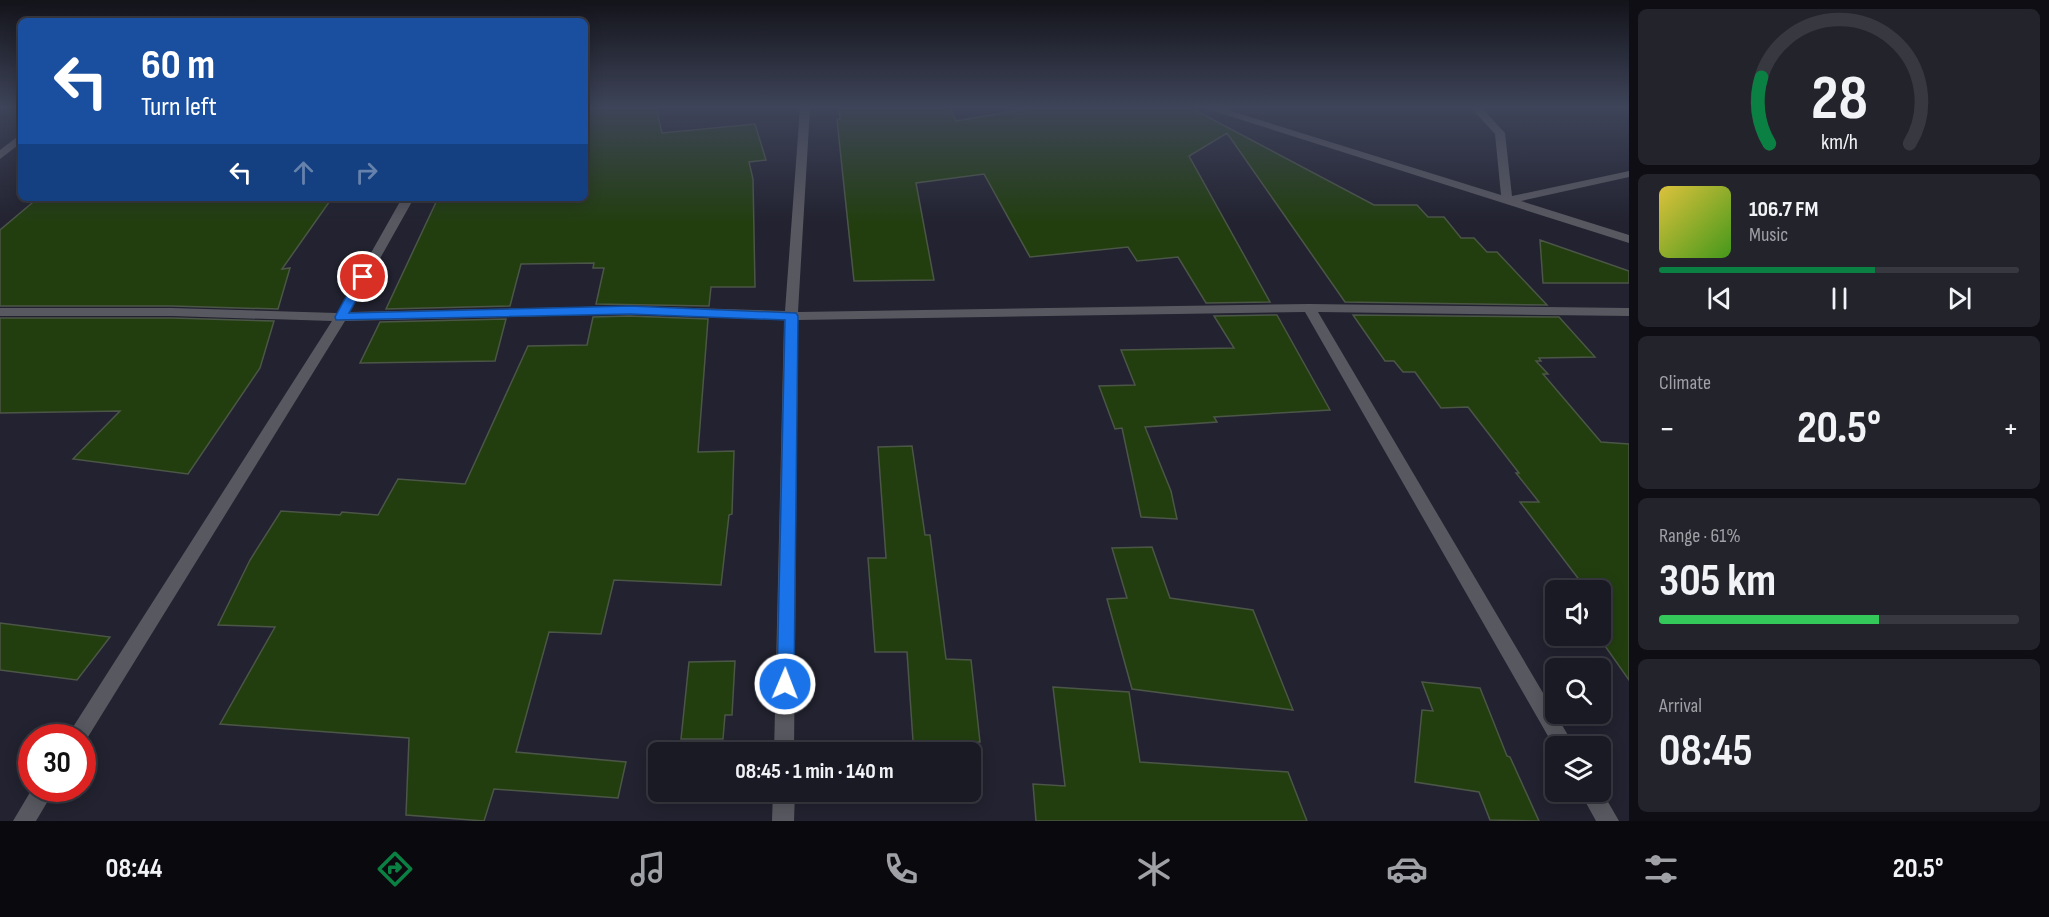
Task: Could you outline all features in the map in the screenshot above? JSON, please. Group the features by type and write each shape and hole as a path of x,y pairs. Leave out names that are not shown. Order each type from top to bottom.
{"street":[{"path":"784,742 791,316 803,146"},
{"path":"1332,146 1629,239"},
{"path":"1501,146 1507,201"},
{"path":"1507,201 1629,174"},
{"path":"85,724 341,317 406,201"},
{"path":"1309,308 1389,449 1559,736"},
{"path":"0,312 172,312 341,317 630,310 791,316 1309,308 1629,312"},
{"path":"24,821 36,802"},
{"path":"783,821 784,802"},
{"path":"1597,802 1608,821"}],"building":[{"path":"588,146 762,146 766,160 749,162 753,179 755,287 711,287 709,306 596,304 604,268 593,268 594,263 521,264 510,306 386,309 437,201 588,201"},
{"path":"840,146 1205,146 1189,156 1270,302 1206,303 1178,257 1137,261 1128,247 1030,257 984,174 916,183 934,280 854,281"},
{"path":"1236,146 1263,146 1374,205 1417,205 1428,217 1444,217 1461,238 1474,238 1487,252 1497,252 1547,305 1345,302"},
{"path":"34,201 330,201 282,269 290,268 278,309 172,306 0,306 0,230"},
{"path":"1540,240 1629,271 1629,283 1543,283"},
{"path":"1277,315 1330,410 1214,417 1217,422 1145,427 1171,491 1177,519 1141,517 1122,428 1115,429 1099,386 1135,385 1121,350 1234,348 1214,316"},
{"path":"1353,315 1559,317 1595,357 1539,358 1541,361 1536,361 1548,374 1543,374 1601,442 1629,444 1629,680 1605,646 1611,646 1611,580 1579,580 1520,502 1539,502 1468,407 1441,408 1415,372 1403,372 1394,361 1385,361"},
{"path":"593,317 708,319 698,452 734,451 732,514 729,515 721,585 614,580 601,634 549,632 516,752 626,762 618,798 494,789 484,821 406,815 409,738 220,724 275,627 218,625 250,560 281,511 378,515 398,479 465,484 528,346 587,345"},
{"path":"0,318 172,318 274,321 260,368 188,474 73,459 120,411 0,413"},
{"path":"506,319 495,361 360,363 380,322"},
{"path":"912,446 925,535 930,535 946,659 971,660 980,742 913,741 907,652 875,652 868,558 886,558 878,447"},
{"path":"1152,547 1170,598 1253,610 1293,710 1132,689 1107,599 1127,598 1112,548"},
{"path":"0,623 110,637 77,680 0,670"},
{"path":"735,661 732,715 725,715 723,739 681,739 689,662"},
{"path":"1422,682 1480,688 1507,756 1510,757 1539,821 1490,820 1479,792 1415,782 1422,710 1433,711"},
{"path":"1053,687 1129,692 1140,762 1288,772 1307,821 1036,821 1033,784 1065,786"}],"route":[{"path":"363,277 341,317 630,310 791,316 785,684"}]}
